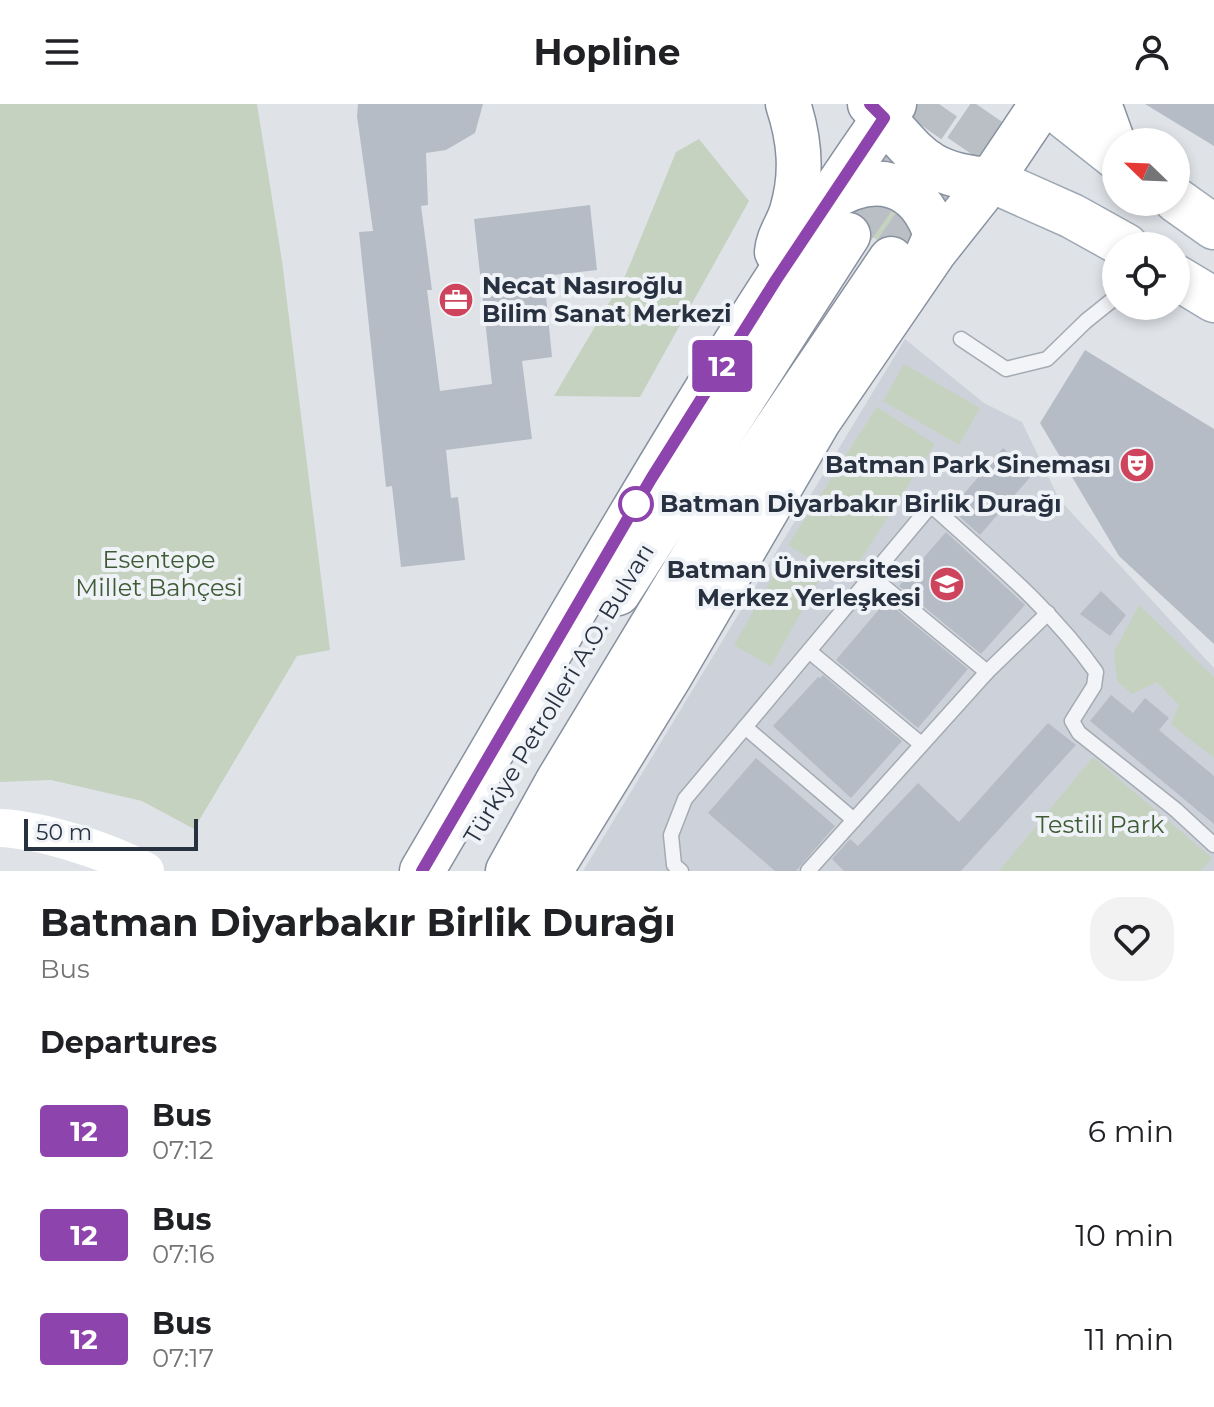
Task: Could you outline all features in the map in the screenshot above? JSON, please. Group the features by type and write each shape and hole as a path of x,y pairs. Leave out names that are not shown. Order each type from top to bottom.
{"main road":[{"path":"776,280 778,245 792,213 798,182 800,152 788,104"},
{"name":"Türkiye Petrolleri A.O. Bulvarı","path":"508,871 558,781 726,503 903,270 959,220 991,180 1042,104"},
{"path":"1049,104 1102,146"},
{"path":"1099,104 1108,128"},
{"path":"883,109 906,145 935,168 962,178 991,180 1102,233"},
{"name":"Türkiye Petrolleri A.O. Bulvarı","path":"453,871 538,719 693,472 838,218 883,109"},
{"path":"838,218 843,191 863,183 883,183 902,189 918,200 930,216 936,235 903,270"},
{"path":"1190,210 1214,227"},
{"path":"959,220 1005,212 1072,216"},
{"name":"Türkiye Petrolleri A.O. Bulvarı","path":"422,871 651,479 776,280 838,218"},
{"name":"Türkiye Petrolleri A.O. Bulvarı","path":"550,871 671,674 903,270"},
{"path":"1190,285 1214,300"}],"street":[{"path":"1190,203 1214,207"},
{"path":"0,828 26,829 127,861 145,871"}],"lane":[{"path":"961,339 1006,369 1047,359 1102,308"},
{"path":"674,869 671,835 685,799 931,505 1048,613 1076,643 1096,672 1094,686 1072,721 1079,733 1176,810 1214,845"},
{"path":"871,576 987,672"},
{"path":"808,871 987,672 1048,613"},
{"path":"809,651 921,744"},
{"path":"745,727 854,820"}],"shaded area":[{"name":"Batman Üniversitesi Merkez Yerleşkesi","path":"905,339 984,403 1022,422 1059,499 1214,668 1214,871 583,871"}],"green space":[{"name":"Esentepe Millet Bahçesi","path":"0,104 257,104 282,261 330,650 297,656 194,829 142,801 51,780 0,782"},
{"path":"699,139 749,201 640,397 554,396 626,274 676,152"},
{"path":"867,199 911,217 915,265 842,217"},
{"path":"904,364 980,408 959,445 883,401"},
{"path":"877,407 935,444 846,582 788,545"},
{"path":"783,559 820,579 771,666 734,645"},
{"path":"1139,605 1214,677 1214,758 1171,724 1179,705 1157,682 1132,694 1117,681 1114,652"},
{"name":"Testili Park","path":"1093,757 1212,858 1201,871 999,871"}],"building":[{"path":"358,104 483,104 475,133 446,150 426,153 428,205 421,206 432,290 427,290 440,391 492,384 474,219 590,205 597,270 544,276 552,357 522,361 532,439 446,450 451,498 458,497 465,560 401,567 392,486 386,487 359,232 373,231 357,116"},
{"path":"1145,104 1214,104 1214,146 1190,131 1190,128 1184,128"},
{"path":"1085,350 1214,429 1214,644 1119,556 1040,423"},
{"path":"1003,448 1033,474 980,535 951,509"},
{"path":"946,532 1025,605 981,654 899,586"},
{"path":"1101,591 1126,615 1110,636 1080,614"},
{"path":"886,601 968,669 918,728 836,660"},
{"path":"823,675 902,741 851,798 773,726"},
{"path":"1111,695 1133,713 1145,698 1169,718 1159,730 1214,776 1214,824 1090,721"},
{"path":"1048,723 1076,745 961,871 844,871 832,859 850,839 858,846 918,783 959,822"},
{"path":"756,758 835,826 796,871 775,871 708,813"}],"tunnel":[{"path":"848,235 939,104"},
{"path":"891,259 997,104"}],"bus line":[{"name":"12","path":"422,871 651,479 776,280 884,118 870,104"}],"place":[{"name":"Necat Nasıroğlu Bilim Sanat Merkezi","path":"456,300"},
{"name":"Batman Park Sineması","path":"1137,465"},
{"name":"Batman Diyarbakır Birlik Durağı","path":"636,504"},
{"name":"Batman Üniversitesi Merkez Yerleşkesi","path":"947,584"}]}
